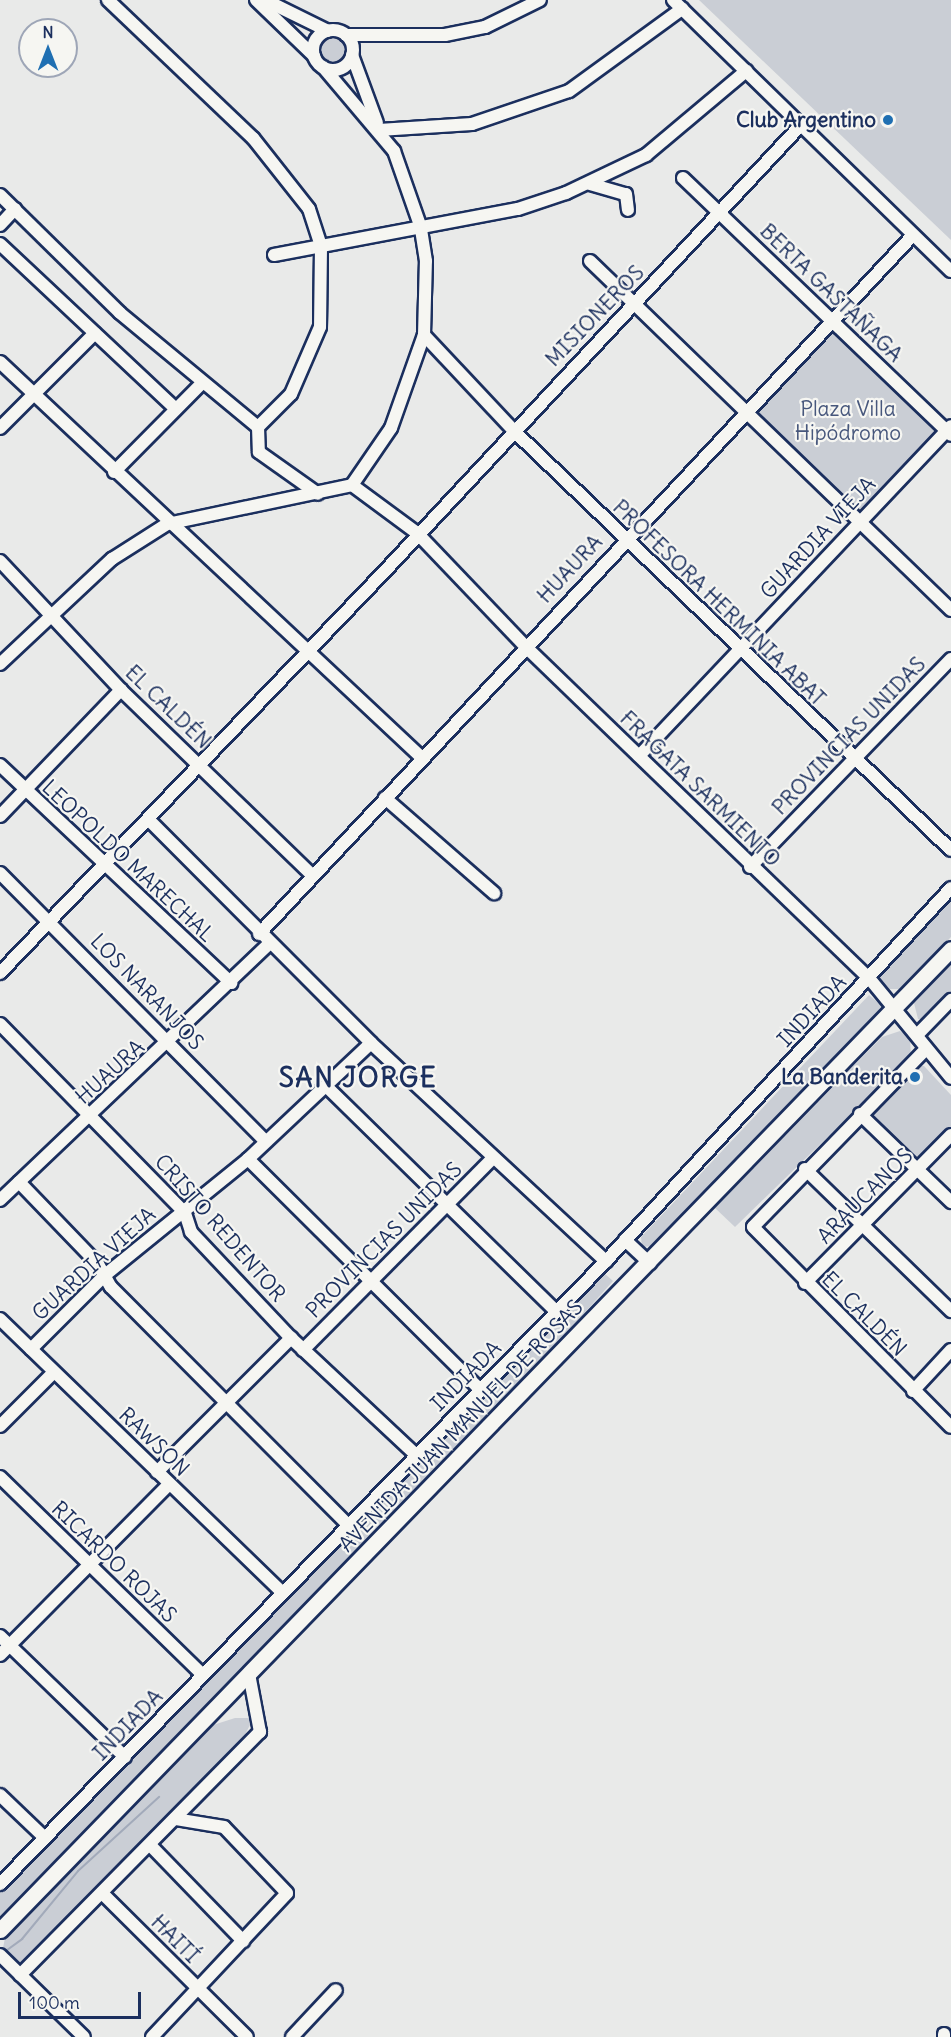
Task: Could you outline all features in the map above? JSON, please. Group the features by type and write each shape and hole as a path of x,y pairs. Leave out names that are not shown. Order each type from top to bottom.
{"main road":[{"name":"AVENIDA JUAN MANUEL DE ROSAS","path":"0,1930 897,1009 951,949"}],"street":[{"path":"108,0 283,170 309,209 321,247 320,327 306,369 291,394 258,427 259,452 318,494"},
{"path":"2,658 112,560 167,524 250,503 318,494 352,485 391,428 424,335 426,261 421,228 394,151 379,130 314,56 256,0"},
{"path":"265,0 352,43 413,39 485,27 540,0"},
{"path":"379,130 472,124 569,91 677,4 951,271"},
{"path":"314,56 314,44 328,31"},
{"path":"323,67 341,68 352,43"},
{"path":"352,43 379,130"},
{"path":"274,255 518,209 590,184 646,155 746,72"},
{"name":"MISIONEROS","path":"201,766 801,125"},
{"name":"BERTA GASTAÑAGA","path":"683,178 834,324 950,431"},
{"path":"590,184 626,194 628,210"},
{"path":"0,195 201,384 258,427"},
{"path":"0,225 15,209"},
{"name":"HUAURA","path":"259,934 525,646 834,324 913,234"},
{"path":"0,244 177,409"},
{"path":"590,261 750,413 951,610"},
{"path":"0,428 95,333"},
{"name":"PROFESORA HERMINIA ABAT","path":"424,335 468,376 514,430 854,760 951,850"},
{"path":"0,362 167,524 309,648 422,758"},
{"path":"114,472 201,384"},
{"name":"GUARDIA VIEJA","path":"639,756 950,431"},
{"name":"FRAGATA SARMIENTO","path":"352,485 417,533 525,646 750,867 869,978 897,1009 926,1049 951,1078"},
{"name":"EL CALDÉN","path":"0,561 121,690 313,876"},
{"name":"PROVINCIAS UNIDAS","path":"750,867 951,659"},
{"path":"0,816 121,690"},
{"name":"LEOPOLDO MARECHAL","path":"0,765 231,984"},
{"path":"0,973 201,766"},
{"path":"385,798 494,893"},
{"path":"148,819 259,934 371,1043 606,1261"},
{"name":"LOS NARANJOS","path":"0,873 171,1043 264,1140"},
{"name":"INDIADA","path":"0,1884 125,1757 346,1523 606,1261 951,888"},
{"name":"HUAURA","path":"0,1200 171,1043 269,944"},
{"path":"917,1035 951,1000"},
{"name":"CRISTO REDENTOR","path":"0,1024 185,1213 191,1232 291,1338 415,1454"},
{"name":"GUARDIA VIEJA","path":"31,1349 105,1275 165,1222 185,1213 248,1159 264,1140 327,1087 371,1043"},
{"path":"926,1049 805,1169 860,1228 951,1311"},
{"path":"327,1087 556,1311"},
{"path":"860,1114 951,1202"},
{"name":"ARAUCANOS","path":"805,1283 951,1135"},
{"name":"PROVINCIAS UNIDAS","path":"303,1350 493,1158"},
{"path":"248,1159 480,1389"},
{"name":"EL CALDÉN","path":"805,1169 753,1227 805,1283 951,1427"},
{"path":"19,1182 226,1403 346,1523"},
{"path":"625,1240 650,1263"},
{"name":"RAWSON","path":"0,1319 282,1592"},
{"name":"PROVINCIAS UNIDAS","path":"157,1472 291,1338"},
{"path":"913,1391 951,1350"},
{"path":"0,1426 54,1372"},
{"name":"RICARDO ROJAS","path":"0,1477 202,1674"},
{"path":"0,1656 169,1484"},
{"path":"0,1636 125,1757"},
{"path":"20,1975 260,1732 249,1674"},
{"path":"0,1795 45,1838"},
{"path":"152,2037 199,1991 287,1893 224,1827 175,1820"},
{"path":"150,1845 243,1941"},
{"name":"HAITÍ","path":"102,1893 246,2037"},
{"path":"3,1964 20,1975 84,2037"},
{"path":"292,2037 336,1990"}],"green space":[{"name":"Club Argentino","path":"699,0 951,0 951,240"},
{"path":"334,35 344,39 348,49 344,59 334,63 324,59 320,49 324,39"},
{"name":"Plaza Villa Hipódromo","path":"834,329 940,432 861,515 754,412"},
{"path":"951,895 951,937 903,989 888,989 880,982 880,972"},
{"path":"951,961 951,995 927,1019 918,1019 914,1003"},
{"path":"869,995 881,1005 880,1013 653,1246 642,1247 641,1237"},
{"path":"900,1031 910,1039 911,1056 735,1227 715,1208 882,1037"},
{"path":"915,1066 924,1066 951,1095 951,1129 923,1158 915,1159 873,1118 873,1108"},
{"path":"604,1273 613,1281 507,1399 0,1916 0,1893 22,1867"},
{"path":"235,1718 249,1718 251,1723 239,1746 26,1964 18,1964 3,1948 5,1938 210,1726"}],"waterway":[{"path":"3,1953 22,1939 78,1871 159,1797"}],"place":[{"name":"Club Argentino","path":"888,120"},
{"name":"La Banderita","path":"915,1077"}],"district":[{"name":"SAN JORGE","path":"358,1078"}]}
